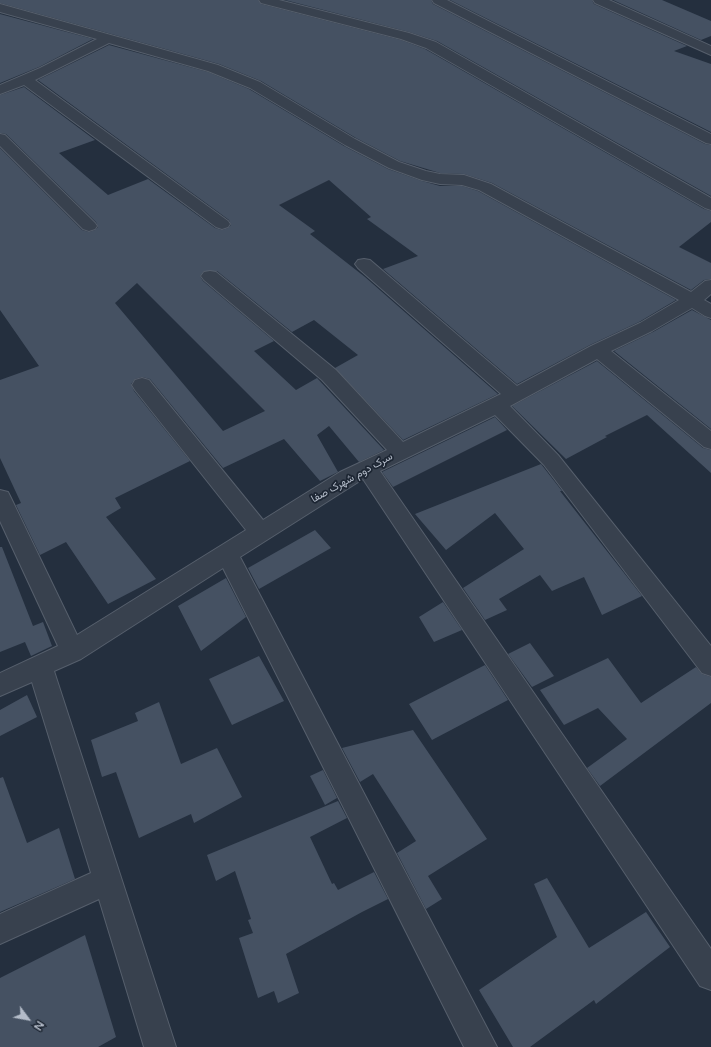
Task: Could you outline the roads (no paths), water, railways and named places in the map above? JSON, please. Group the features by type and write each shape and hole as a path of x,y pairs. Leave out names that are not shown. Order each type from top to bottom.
{"street":[{"path":"265,0 405,36 431,45 711,205"},
{"path":"438,0 711,140"},
{"path":"599,0 711,51"},
{"path":"0,8 213,68 255,85 350,142 394,165 422,175 440,179 464,180 485,187 692,300 711,312"},
{"path":"0,90 109,38"},
{"path":"25,79 222,224"},
{"path":"0,138 89,226"},
{"path":"364,264 506,400 711,665"},
{"path":"210,276 329,375 400,451"},
{"name":"سرک دوم شهرک صفا","path":"0,684 40,667 72,651 347,478 506,400 598,350 646,327 692,300 711,285"},
{"path":"598,350 711,442"},
{"path":"142,385 260,532"},
{"path":"367,468 711,975"},
{"path":"0,498 72,651"},
{"path":"227,554 481,1047"},
{"path":"40,667 160,1047"},
{"path":"0,929 107,880"}]}
